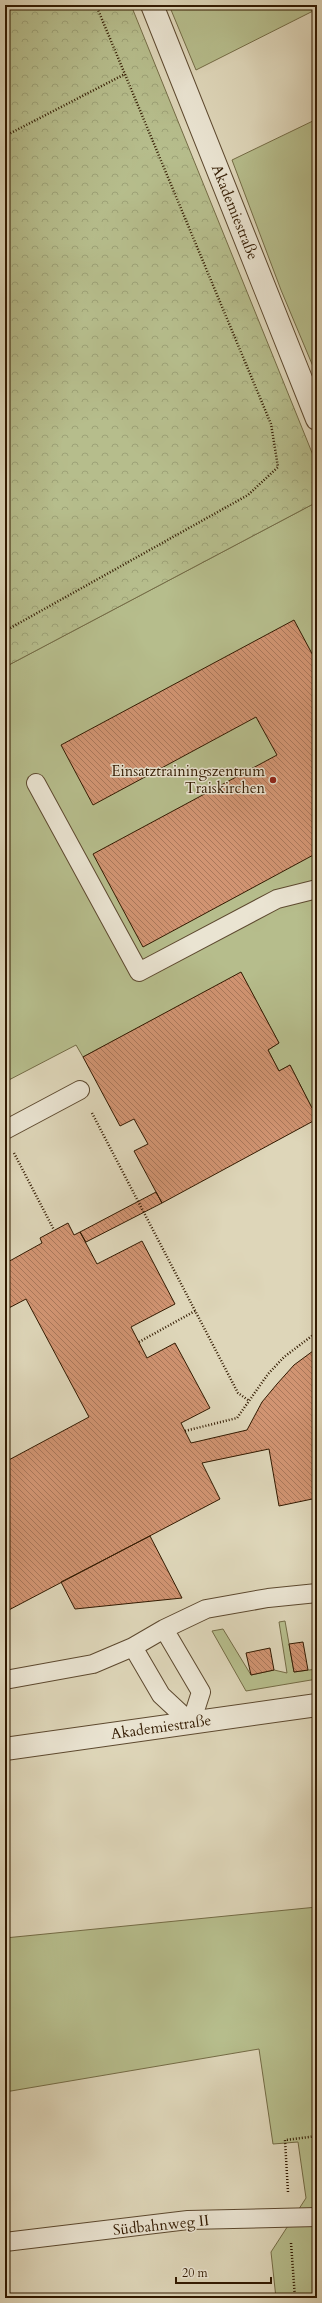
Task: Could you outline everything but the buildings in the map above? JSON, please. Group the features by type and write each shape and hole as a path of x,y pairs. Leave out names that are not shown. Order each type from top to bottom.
{"street":[{"name":"Akademiestraße","path":"152,5 317,418"},
{"name":"Akademiestraße","path":"5,1749 317,1705"}],"lane":[{"path":"36,783 139,972 277,899 317,889"},
{"path":"5,1130 80,1090"},
{"path":"5,1680 93,1664 133,1647 164,1629 206,1609 268,1598 317,1593"},
{"path":"133,1647 161,1695 192,1723 201,1692 164,1629"},
{"name":"Südbahnweg II","path":"5,2242 188,2220 317,2217"}],"path":[{"path":"5,631 248,495 278,467 271,424 96,5"},
{"path":"5,136 125,74"},
{"path":"80,1090 238,1393 248,1400"},
{"path":"12,1150 54,1230"},
{"path":"138,1342 195,1311"},
{"path":"185,1431 237,1418 248,1400 284,1358 317,1332"},
{"path":"294,2298 285,2140 317,2136"}],"green space":[{"path":"5,5 131,5 317,465 317,502 5,667"},
{"path":"169,5 317,5 317,9 196,70"},
{"path":"317,119 317,376 281,290 232,160"},
{"path":"317,502 317,1105 312,1108 290,1065 279,1071 268,1050 279,1043 241,973 83,1057 76,1045 5,1082 5,667"},
{"path":"285,1621 294,1672 317,1669 317,1679 246,1691 212,1631 223,1629 251,1675 274,1670 287,1673 279,1622"},
{"path":"317,1907 317,2298 276,2298 271,2252 306,2198 298,2142 273,2144 259,2049 5,2092 5,1938"}],"place":[{"name":"Einsatztrainingszentrum Traiskirchen","path":"273,780"}]}
